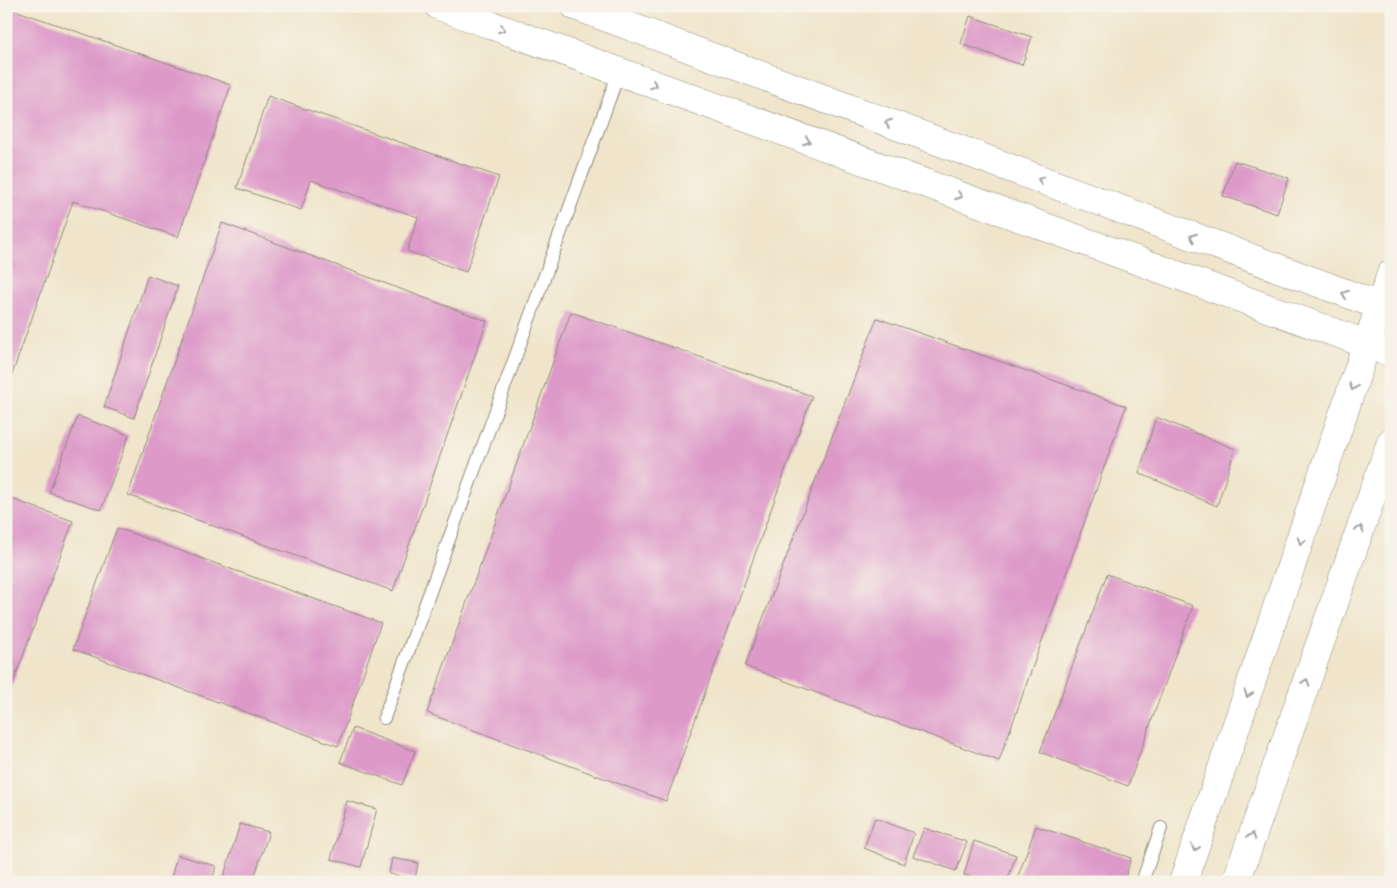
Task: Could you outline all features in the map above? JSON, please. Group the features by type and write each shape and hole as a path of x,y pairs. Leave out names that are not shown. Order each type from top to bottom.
{"street":[{"path":"439,6 1379,349"},
{"path":"574,6 1386,309"},
{"path":"1184,882 1379,349 1391,274"},
{"path":"1236,882 1391,442"}],"lane":[{"path":"384,718 619,72"},
{"path":"1142,882 1161,828"}],"building":[{"path":"1031,6 1043,6 1042,10"},
{"path":"6,7 231,85 178,237 73,201 8,386 6,385"},
{"path":"970,16 1032,37 1022,65 961,44"},
{"path":"268,96 499,177 466,272 407,251 418,217 311,180 301,210 237,188"},
{"path":"1235,161 1289,178 1277,214 1223,196"},
{"path":"222,223 487,321 393,591 128,495"},
{"path":"148,275 178,286 134,418 104,407"},
{"path":"571,312 812,396 666,801 427,713"},
{"path":"877,318 1126,406 999,761 745,666"},
{"path":"78,416 129,435 101,510 49,492"},
{"path":"1156,417 1235,449 1217,506 1139,473"},
{"path":"6,497 73,521 6,702"},
{"path":"117,528 381,623 338,746 73,649"},
{"path":"1107,574 1193,606 1128,786 1040,752"},
{"path":"353,728 415,751 402,785 340,762"},
{"path":"347,801 377,809 361,867 331,859"},
{"path":"875,818 914,833 904,864 864,848"},
{"path":"240,824 269,832 254,878 266,882 222,882"},
{"path":"1036,826 1131,858 1124,882 1016,882"},
{"path":"924,828 967,842 956,871 913,856"},
{"path":"974,841 1016,855 1007,882 985,882 964,875"},
{"path":"177,855 216,866 212,882 170,882"},
{"path":"392,858 418,863 415,879 389,874"}]}
